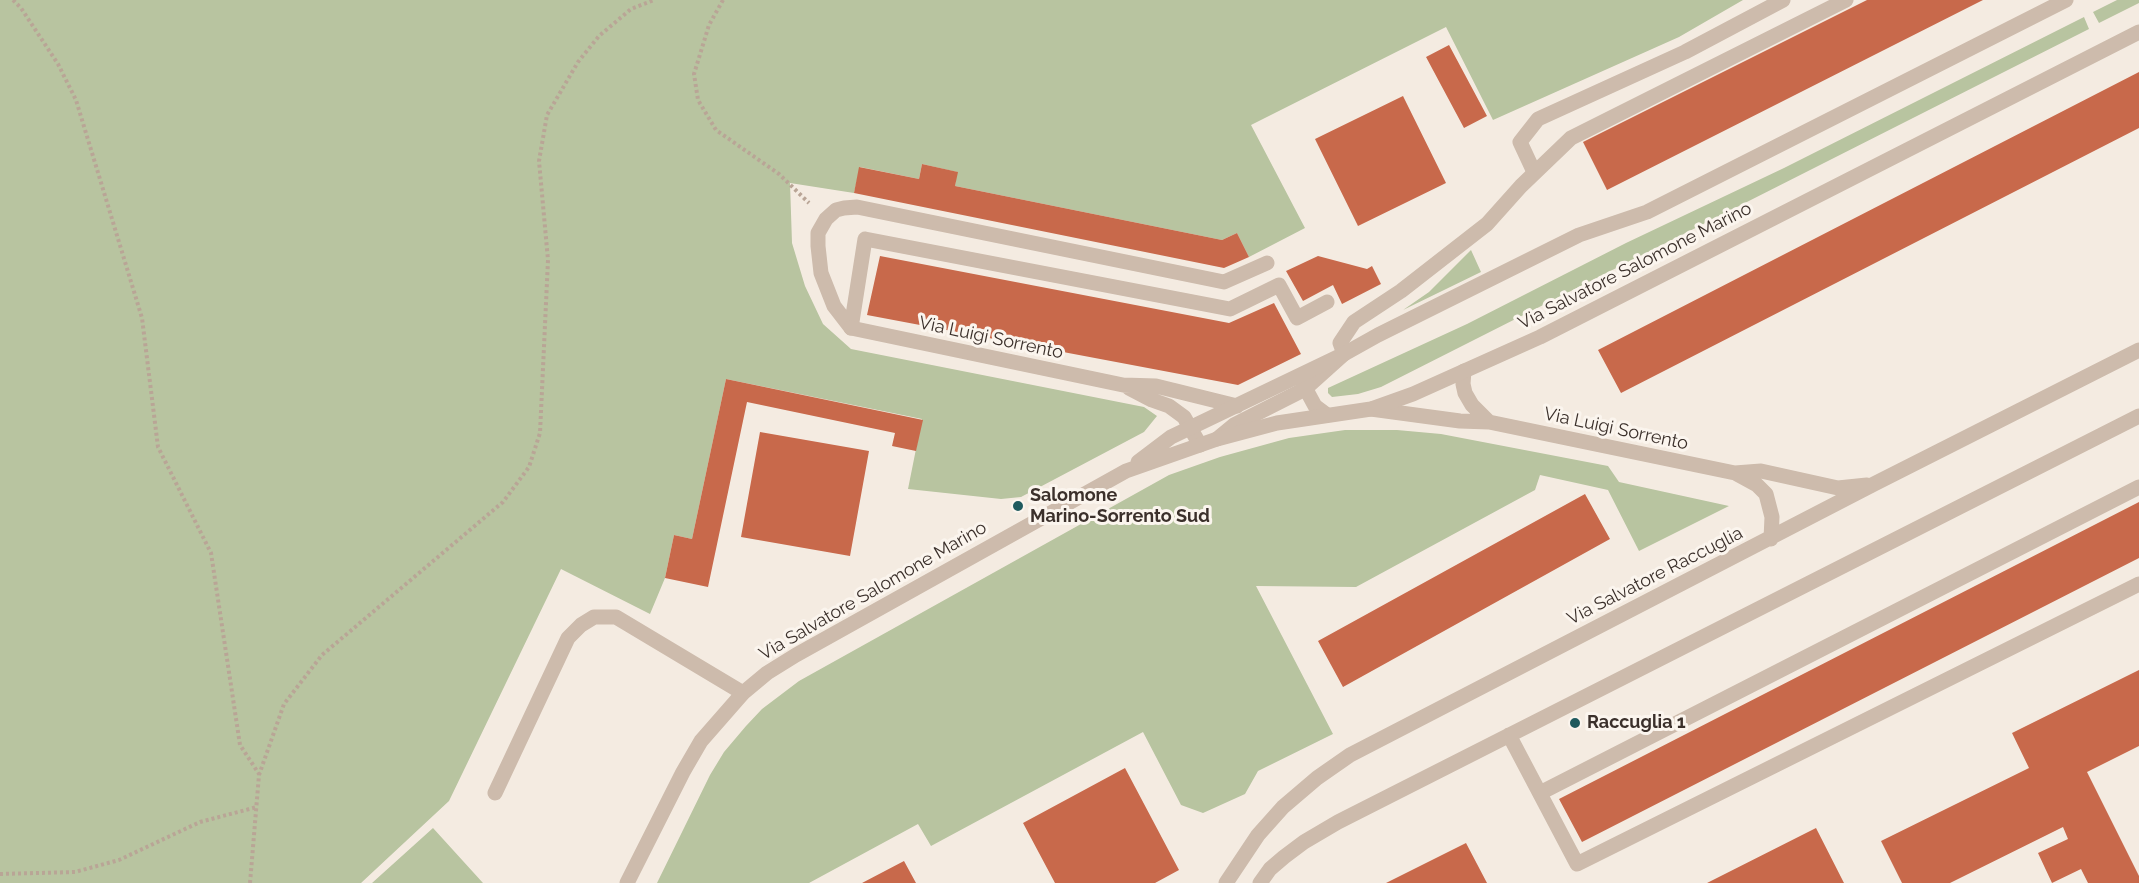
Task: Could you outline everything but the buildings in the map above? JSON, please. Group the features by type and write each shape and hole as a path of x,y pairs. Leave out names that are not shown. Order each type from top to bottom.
{"street":[{"path":"1534,172 1520,142 1538,119 1685,52 1783,0"},
{"path":"1344,354 1340,343 1354,322 1401,291 1486,224 1534,172 1570,138 1846,0"},
{"name":"Via Salvatore Salomone Marino","path":"627,883 683,772 702,741 742,693 795,655 1126,471 1171,437 1237,406 1302,383 1344,354 1378,335 1579,235 1647,212 2066,0"},
{"name":"Via Salvatore Salomone Marino","path":"1126,471 1217,439 1277,423 1371,409 1413,394 1540,337 2139,32"},
{"path":"851,328 834,306 821,273 818,233 826,219 836,210 857,207 1224,282 1267,262"},
{"path":"851,328 865,239 1230,309 1280,285 1297,318 1327,302"},
{"name":"Via Luigi Sorrento","path":"851,328 1123,385"},
{"name":"Via Salvatore Raccuglia","path":"1226,883 1258,835 1282,807 1350,755 1772,539 1874,484 2139,350"},
{"path":"1464,371 1464,393 1489,423"},
{"path":"1217,439 1234,425 1302,383 1315,406 1327,416"},
{"path":"1123,385 1156,386 1237,406"},
{"path":"1123,385 1152,400 1170,406 1185,417 1200,445"},
{"name":"Via Luigi Sorrento","path":"1371,409 1489,423 1735,473"},
{"path":"1260,883 1270,869 1304,842 1338,822 2139,416"},
{"path":"1735,473 1761,471 1838,489 1874,484"},
{"path":"1735,473 1757,485 1766,494 1772,517 1772,539"},
{"path":"1540,793 2139,487"},
{"path":"1509,735 1577,864 2139,584"},
{"path":"495,793 568,638 581,625 594,618 616,617 742,693"}],"path":[{"path":"13,0 21,8 58,64 76,100 142,318 158,447 211,553 240,745 259,775"},
{"path":"250,883 259,775 285,704 322,655 503,502 529,467 540,433 548,260 539,161 547,115 578,62 599,36 631,9 654,0"},
{"path":"723,0 709,25 694,74 698,100 716,130 779,174 826,219"},
{"path":"0,874 75,872 119,860 200,822 256,807"}],"green space":[{"path":"0,0 1743,0 1679,37 1493,120 1446,27 1251,125 1305,228 1249,257 1237,233 1222,240 955,186 957,172 922,164 919,179 860,167 854,193 790,183 792,243 805,286 823,324 851,349 1144,407 1157,416 1144,432 1021,497 1001,499 908,489 922,419 726,379 692,539 674,535 665,578 650,614 561,569 449,801 361,883 0,883"},
{"path":"2117,0 2139,0 2139,3 2099,23 2093,12"},
{"path":"2084,17 2089,29 1381,387 1358,394 1332,397 1328,393 1328,388 1467,324"},
{"path":"1471,250 1481,272 1403,310 1429,292"},
{"path":"1345,430 1397,430 1441,434 1608,466 1619,482 1729,506 1639,551 1608,490 1540,475 1535,490 1356,587 1256,586 1333,734 1258,771 1245,794 1203,813 1181,805 1143,732 931,846 918,824 809,883 657,883 710,775 724,752 762,709 799,681 1169,475 1220,457 1289,438"},
{"path":"433,828 483,883 372,883"}],"place":[{"name":"Salomone Marino-Sorrento Sud","path":"1018,506"},
{"name":"Raccuglia 1","path":"1575,723"}]}
